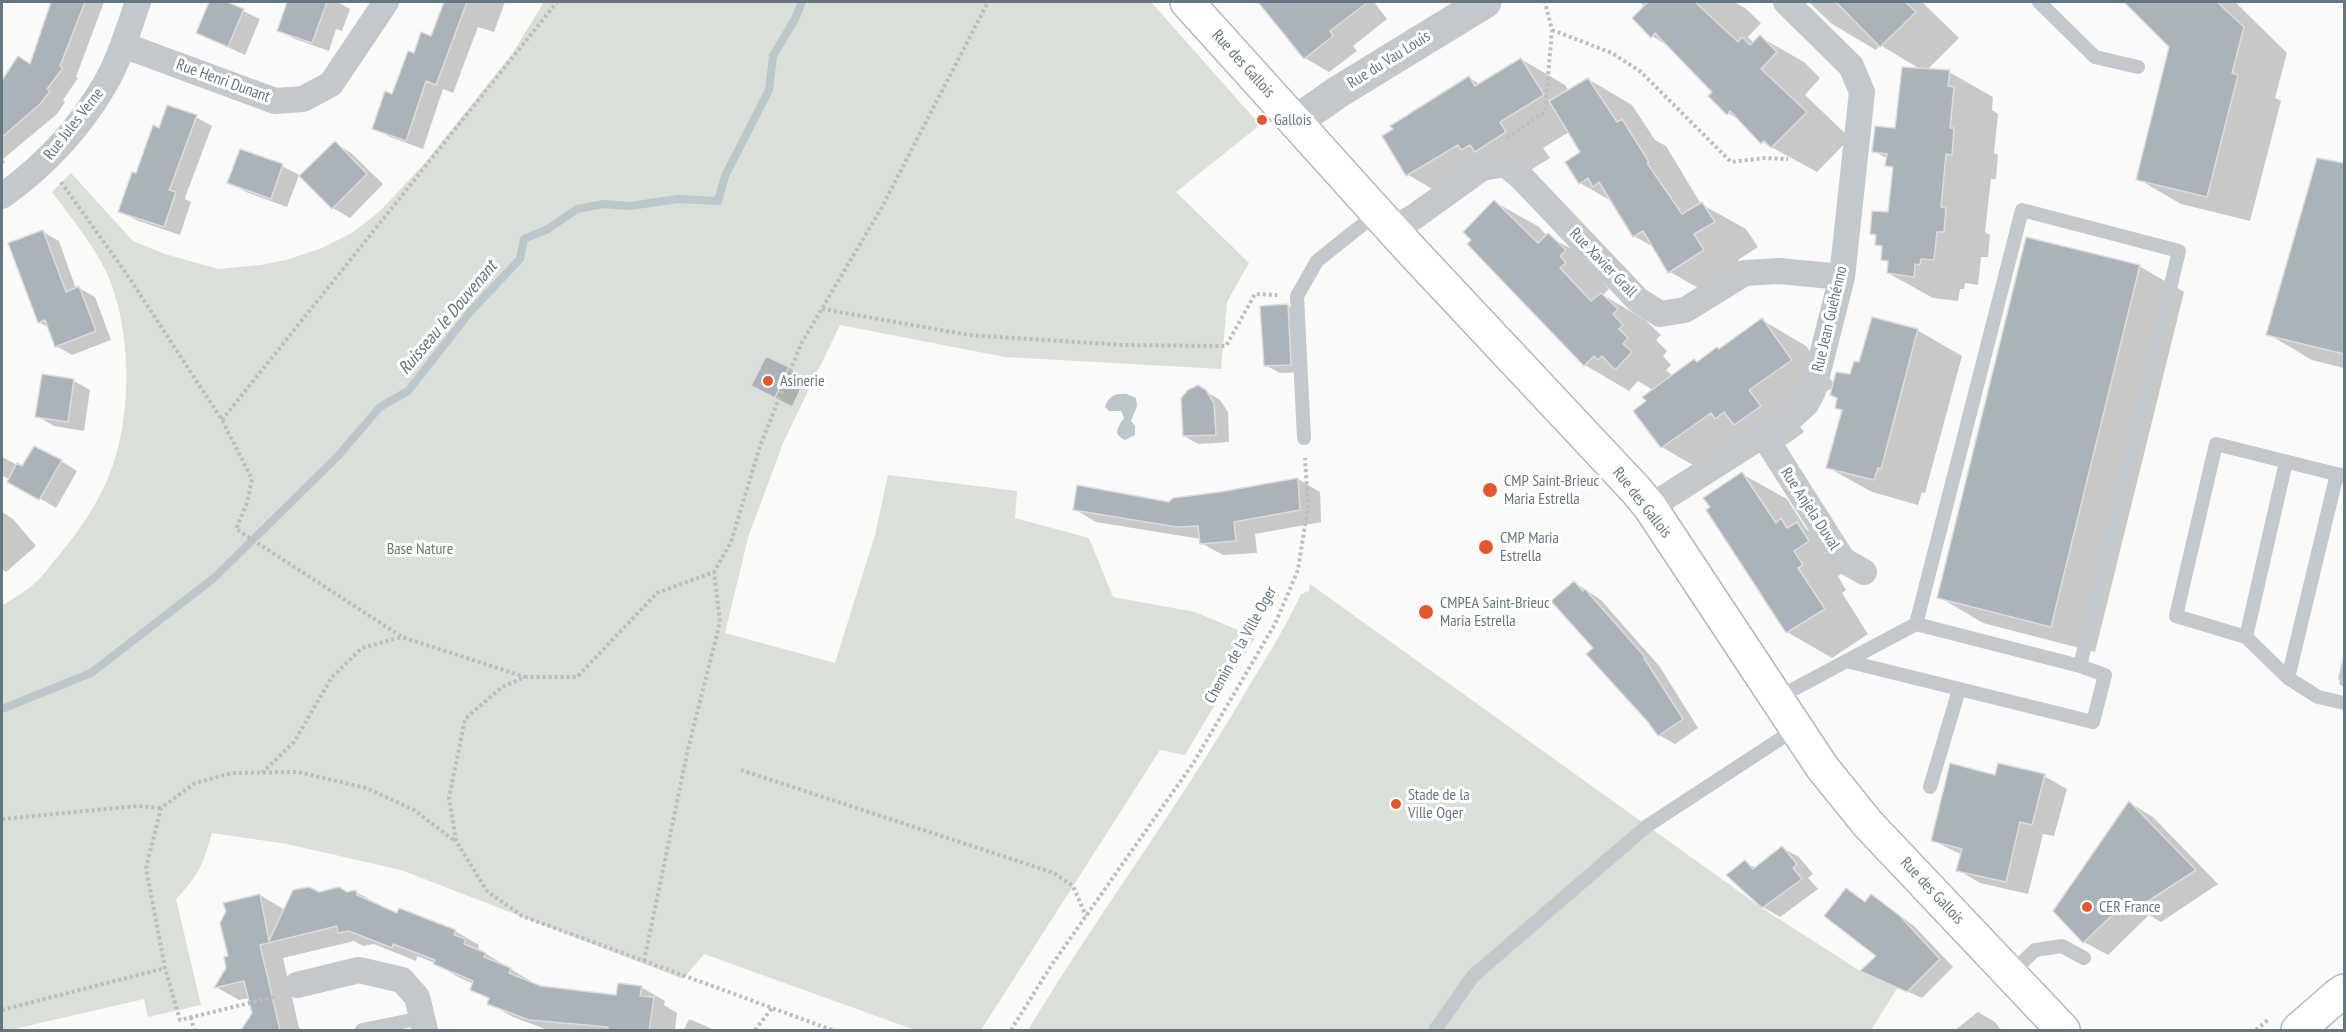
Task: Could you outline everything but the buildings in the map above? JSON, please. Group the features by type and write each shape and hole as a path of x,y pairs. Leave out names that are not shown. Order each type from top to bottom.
{"main road":[{"name":"Rue des Gallois","path":"1187,2 1384,221 1650,507 1822,767 1868,824 2063,1030"},
{"path":"2298,1030 2344,992"}],"street":[{"name":"Rue Jules Verne","path":"2,196 46,161 67,138 104,86 123,45 138,2"},
{"name":"Rue Henri Dunant","path":"123,45 276,101 303,99 331,84 386,2"},
{"name":"Rue du Vau Louis","path":"1295,122 1366,74 1485,2"},
{"name":"Rue Jean Guéhénno","path":"1650,507 1793,416 1806,404 1813,391 1842,277 1862,92 1851,66 1786,2"},
{"name":"Rue Xavier Grall","path":"1505,165 1521,177 1638,300 1660,314 1685,310 1745,273 1779,271 1842,277"},
{"path":"1384,221 1414,217 1482,168 1505,165"},
{"name":"Rue Anjela Duval","path":"1764,436 1843,560 1864,572"},
{"path":"297,985 359,970 402,980 417,997 423,1024"}],"lane":[{"path":"2038,2 2096,57 2138,67"},
{"path":"1916,624 2022,210 2179,251 2080,666"},
{"path":"1304,438 1297,296 1317,261 1384,221"},
{"path":"2288,678 2341,475 2216,444 2176,616 2246,637 2288,678 2318,697 2344,703"},
{"path":"2246,637 2286,462"},
{"path":"1777,698 1846,661 1916,624 2080,666 2105,675 2092,722 1846,661"},
{"path":"1930,787 1959,690"},
{"path":"1435,1030 1473,976 1647,826 1797,728"},
{"path":"2010,974 2035,950 2062,946 2084,958"},
{"path":"362,1030 423,1024"}],"path":[{"path":"222,420 557,2"},
{"path":"644,961 688,749 720,622 714,572 731,542 760,447 801,344 882,207 988,2"},
{"path":"1505,165 1502,141 1545,112 1552,30 1545,2"},
{"path":"1552,30 1612,53 1641,72 1731,162 1765,158 1788,159"},
{"path":"46,161 128,276 222,420 252,479 247,503 236,529 402,637 525,677 577,677 657,593 714,572"},
{"path":"822,309 969,335 1123,345 1226,346 1255,294 1297,296"},
{"name":"Chemin de la Ville Oger","path":"1011,1030 1051,966 1194,762 1275,624 1298,570 1308,505 1304,438"},
{"path":"262,773 294,742 332,677 362,648 402,637"},
{"path":"456,842 449,798 465,719 502,687 525,677"},
{"path":"741,770 1054,873 1073,886 1086,916"},
{"path":"297,985 284,995 180,1020 165,968 146,868 161,808 195,783 232,773 298,772 366,788 414,810 456,842 487,891 522,916 832,1030"},
{"path":"2,819 138,806 161,808"},
{"path":"2,1010 165,968"},
{"path":"755,1030 771,1008"},
{"path":"191,1017 194,1030"}],"green space":[{"name":"Base Nature","path":"544,2 1151,2 1260,125 1176,192 1249,263 1227,302 1221,369 1005,357 840,325 783,443 748,538 725,633 835,663 875,535 888,475 1017,491 1015,518 1089,538 1113,597 1195,612 1255,637 1185,755 1160,750 981,1030 915,1030 704,954 683,979 401,870 287,844 212,833 199,869 176,899 201,1005 148,1017 144,999 2,1030 2,606 41,577 72,539 94,505 104,487 120,439 126,386 123,332 111,283 92,247 52,192 71,173 133,241 165,254 218,269 286,260 322,248 352,233 379,212 424,164 512,54"},
{"name":"Stade de la Ville Oger","path":"1310,584 1762,908 1860,971 1898,987 1871,1030 1028,1030 1219,736 1301,594 1309,591"}],"shaded area":[{"path":"1127,394 1136,398 1137,406 1131,421 1135,426 1135,435 1125,440 1117,433 1124,418 1121,411 1109,411 1105,407 1113,396"}],"waterway":[{"name":"Ruisseau le Douvenant","path":"2,709 91,673 214,578 338,456 380,407 408,391 470,312 520,259 524,239 548,229 577,209 604,204 630,206 678,199 718,201 725,176 769,90 773,56 795,19 802,2"}],"place":[{"name":"Gallois","path":"1262,120"},
{"name":"Asinerie","path":"768,381"},
{"name":"CMP Saint-Brieuc Maria Estrella","path":"1490,490"},
{"name":"CMP Maria Estrella","path":"1486,547"},
{"name":"CMPEA Saint-Brieuc Maria Estrella","path":"1426,612"},
{"name":"Stade de la Ville Oger","path":"1396,804"},
{"name":"CER France","path":"2087,907"}]}
